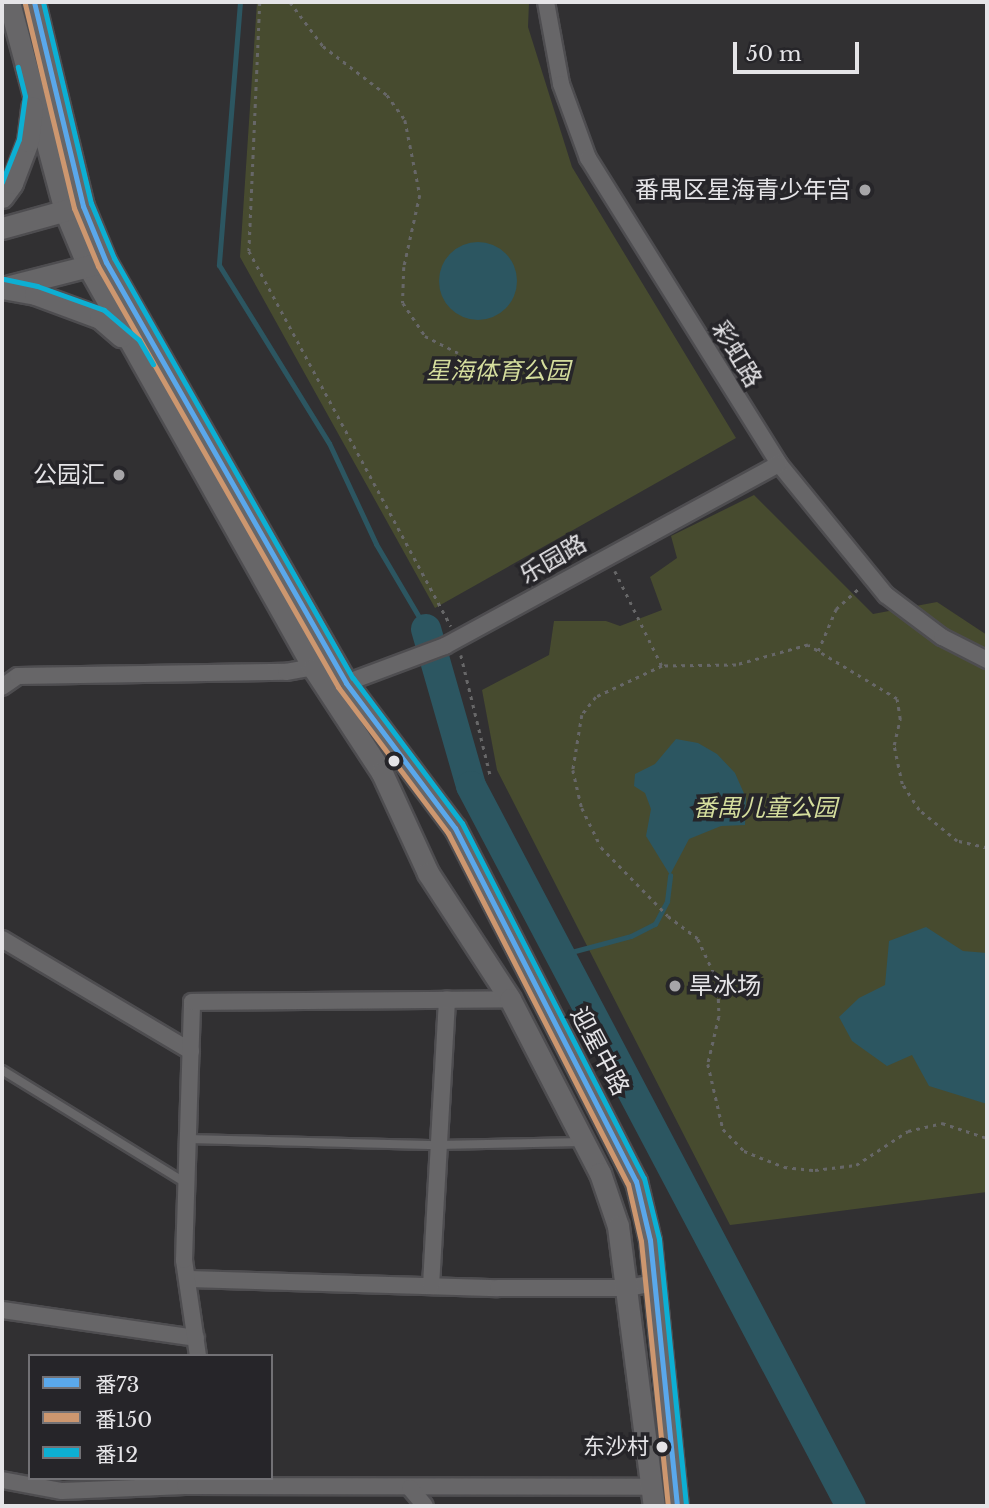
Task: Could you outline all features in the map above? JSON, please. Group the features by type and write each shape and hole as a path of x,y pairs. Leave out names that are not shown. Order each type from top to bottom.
{"street":[{"name":"迎星中路","path":"9,2 34,95 74,208 133,346 323,665 346,683 456,828 614,1132 636,1181 654,1283 677,1506"},
{"name":"迎星中路","path":"34,2 74,208"},
{"name":"彩虹路","path":"546,2 561,84 588,158 779,464 870,577 906,613 987,660"},
{"path":"2,197 12,183 28,141 34,95"},
{"path":"2,228 74,208"},
{"name":"迎星中路","path":"97,264 382,773 428,873 510,999 600,1173 618,1226 655,1500"},
{"path":"2,288 97,264"},
{"path":"2,288 35,294 100,318 133,346"},
{"name":"乐园路","path":"346,683 451,642 607,554 779,464"},
{"path":"2,687 18,676 323,665"},
{"path":"2,939 191,1051"},
{"path":"431,1286 447,999"},
{"path":"198,1354 189,1279 184,1260 192,1002 510,999"},
{"path":"189,1279 627,1288 654,1283"},
{"name":"迎星中路","path":"654,1283 655,1500"},
{"path":"2,1310 196,1338"},
{"path":"2,1480 62,1490 213,1482 655,1500"},
{"path":"410,1488 425,1506"}],"lane":[{"path":"2,1070 187,1184"},
{"path":"188,1139 439,1145 582,1142"}],"path":[{"path":"260,2 249,251 451,642 491,778"},
{"path":"290,2 323,46 387,95 405,120 420,195 404,267 404,303 425,336 458,353"},
{"path":"607,554 662,666"},
{"path":"818,651 836,609 870,577"},
{"path":"987,848 957,841 919,810 902,784 894,745 900,719 897,699 808,645 736,665 662,666 596,697 582,715 573,770 582,808 601,847 667,916 698,939 718,982 719,1017 708,1064 723,1129 744,1152 784,1167 815,1170 856,1166 908,1131 942,1123 987,1138"}],"green space":[{"name":"星海体育公园","path":"257,2 529,2 528,27 572,167 736,438 435,608 240,257"},
{"name":"番禺儿童公园","path":"754,495 873,614 937,602 987,635 987,1192 730,1225 497,770 482,690 549,655 554,621 606,621 620,626 662,610 650,577 677,558 671,536"}],"water":[{"path":"478,242 493,245 506,253 514,266 517,281 514,296 506,309 493,317 478,320 463,317 450,309 442,296 439,281 442,266 450,253 463,245"},
{"path":"676,739 698,743 717,754 735,773 746,798 745,825 721,826 689,839 670,875 646,836 651,809 645,793 634,786 635,774 655,764"},
{"path":"926,927 963,951 987,953 987,1104 929,1086 912,1055 887,1066 852,1041 839,1017 859,998 885,985 889,941"}],"waterway":[{"path":"240,2 219,265 329,443 376,544 426,629"},
{"path":"426,629 471,786 851,1506"},
{"path":"560,955 631,936 655,924 667,901 670,875"}],"transit line":[{"name":"番73","path":"34,2 83,206 106,262 346,683 455,828 636,1181 650,1240 677,1506"},
{"name":"番12","path":"43,2 91,203 114,258 353,678 462,823 644,1178 659,1239 686,1505"},
{"name":"番150","path":"25,4 74,208 98,266 338,687 448,833 628,1184 641,1241 668,1506"},
{"name":"番12","path":"2,182 19,139 25,96 18,67"},
{"name":"番12","path":"4,279 37,286 104,310 139,340 153,364"}],"place":[{"name":"番禺区星海青少年宫","path":"865,190"},
{"name":"公园汇","path":"119,475"},
{"name":"旱冰场","path":"675,986"},
{"name":"东沙村","path":"662,1447"}]}
